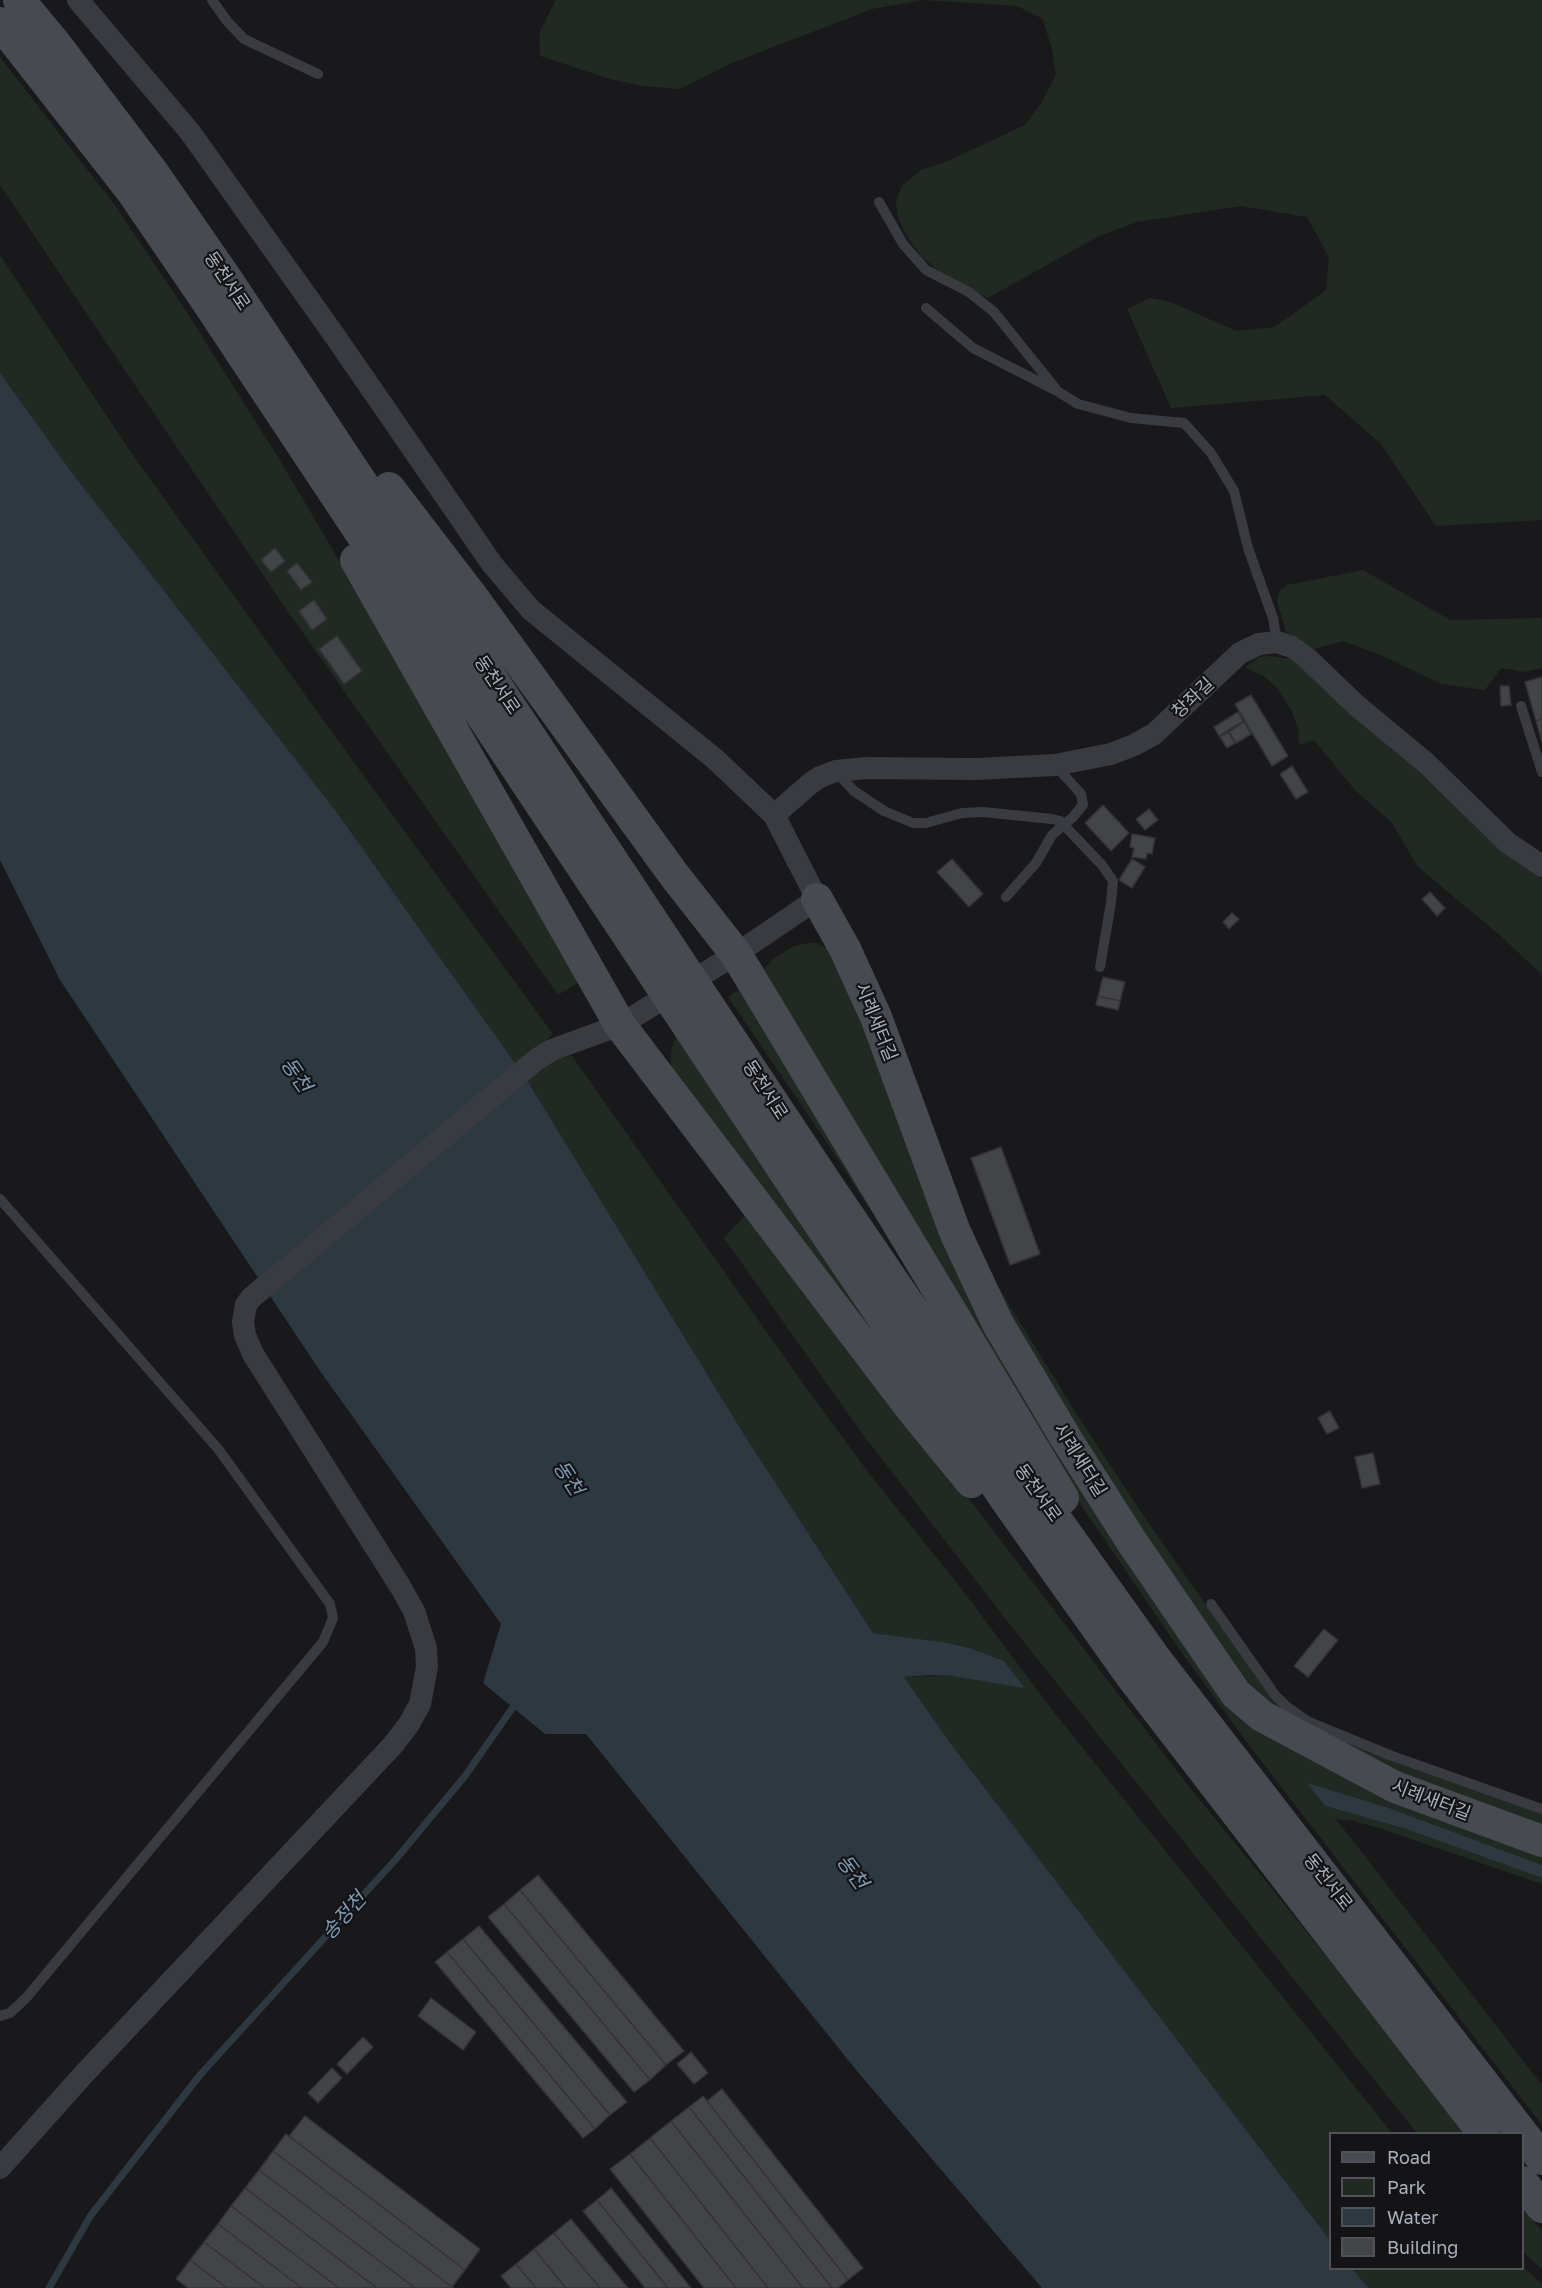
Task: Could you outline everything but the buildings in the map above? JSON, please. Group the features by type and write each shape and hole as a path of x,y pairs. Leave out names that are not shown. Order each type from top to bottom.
{"main road":[{"name":"동천서로","path":"19,0 54,42 154,174 216,289 696,1012 938,1349 1028,1480 1143,1667 1483,2132"},
{"name":"동천서로","path":"0,23 130,190 216,289"},
{"path":"216,289 471,595 674,875 736,954 1031,1442 1143,1667"},
{"path":"216,289 445,715 620,1025 913,1411 1143,1667"},
{"name":"시례새터길","path":"817,899 845,949 876,1017 955,1232 998,1324 1067,1440 1132,1542 1236,1694 1262,1716 1395,1787 1542,1840"},
{"name":"동천서로","path":"1143,1667 1520,2132"},
{"name":"동천서로","path":"1524,2137 1542,2159"},
{"path":"1524,2184 1542,2207"}],"street":[{"path":"0,2168 99,2058 393,1745 409,1724 420,1704 427,1667 424,1640 414,1611 253,1354 245,1335 243,1322 243,1313 251,1298 522,1070 552,1050 620,1025 736,954 817,899 774,815 715,759 531,610 485,555 330,329 190,132 78,0"},
{"path":"1277,642 1292,647 1307,658 1356,705 1426,763 1508,843 1542,866"},
{"name":"창좌길","path":"774,815 811,783 836,771 867,768 976,769 1055,765 1111,754 1134,745 1163,726 1240,653 1260,644 1277,642"}],"lane":[{"path":"213,0 227,21 244,39 318,74"},
{"path":"879,202 903,244 926,270 969,292 994,312 1057,391"},
{"path":"926,308 973,348 1078,404 1131,418 1184,423 1212,453 1234,491 1248,548 1273,618 1277,642"},
{"path":"1521,706 1542,772"},
{"path":"1006,897 1036,863 1052,835 1080,810 1083,800 1055,765"},
{"path":"836,771 854,791 884,811 913,823 926,823 962,813 982,812 1052,819 1064,825 1113,880 1100,968"},
{"path":"0,1199 219,1450 330,1604 333,1618 323,1642 34,1989 10,2013 0,2016"},
{"path":"1211,1604 1275,1695 1309,1722 1392,1756 1542,1809"}],"green space":[{"path":"556,0 924,0 872,9 732,63 680,89 643,86 610,79 540,56 539,33"},
{"path":"924,0 1542,0 1542,520 1436,526 1380,443 1325,395 1171,408 1127,309 1150,298 1171,302 1236,331 1275,327 1326,290 1329,257 1307,217 1241,206 1137,222 1099,236 988,298 940,272 922,257 906,235 898,217 896,201 902,186 921,170 948,161 1025,125 1041,103 1056,75 1043,19 1017,6"},
{"path":"0,57 114,204 188,314 281,462 434,722 579,982 558,995 282,603 0,185"},
{"path":"0,255 130,451 553,1034 536,1050 560,1058 572,1056 871,1476 961,1588 1053,1711 1391,2132 1329,2132 1329,2239 948,1740 904,1677 952,1676 1025,1687 1004,1661 970,1648 943,1642 873,1633 745,1436 525,1077 335,810 73,474 0,373"},
{"path":"1363,570 1450,620 1542,618 1542,668 1525,672 1501,668 1485,690 1441,684 1381,655 1343,641 1314,649 1286,632 1277,601 1279,591 1287,585"},
{"path":"1260,657 1290,659 1299,665 1516,862 1542,879 1542,975 1502,937 1418,867 1392,823 1354,789 1314,740 1300,745 1299,732 1292,712 1278,689 1265,677 1245,667"},
{"path":"817,943 834,953 905,1130 1214,1684 1542,1854 1542,1865 1389,1808 1308,1784 1325,1806 1406,1829 1542,1878 1542,1884 1382,1829 1354,1821 1336,1819 1542,2085 1542,2125 1245,1740 1177,1646 1066,1483 764,975 764,969 772,960 794,946"},
{"path":"740,989 925,1294 831,1149 728,997"},
{"path":"679,1034 896,1364 675,1078 671,1053 673,1043"},
{"path":"749,1211 1187,1784 1358,1995 1465,2132 1416,2132 1008,1622 861,1432 724,1238"},
{"path":"992,1277 1076,1413 1141,1512 1262,1685 1325,1733 1393,1762 1542,1814 1542,1829 1438,1791 1332,1744 1252,1690 1175,1583 1029,1351"},
{"path":"1524,2208 1542,2231 1542,2269 1524,2253"},
{"path":"1524,2268 1542,2284 1542,2288 1368,2288 1354,2270 1524,2270"}],"water":[{"name":"동천","path":"0,373 73,474 335,810 525,1077 745,1436 873,1633 943,1642 970,1648 1004,1661 1025,1688 952,1676 904,1677 948,1740 1329,2239 1329,2270 1354,2270 1368,2288 1042,2288 857,2071 586,1734 545,1734 483,1683 501,1624 320,1371 60,980 0,860"},
{"path":"1307,1783 1389,1808 1542,1865 1542,1878 1406,1829 1325,1806"}],"waterway":[{"name":"송정천","path":"49,2288 91,2215 200,2075 396,1859 465,1776 518,1700"}]}
